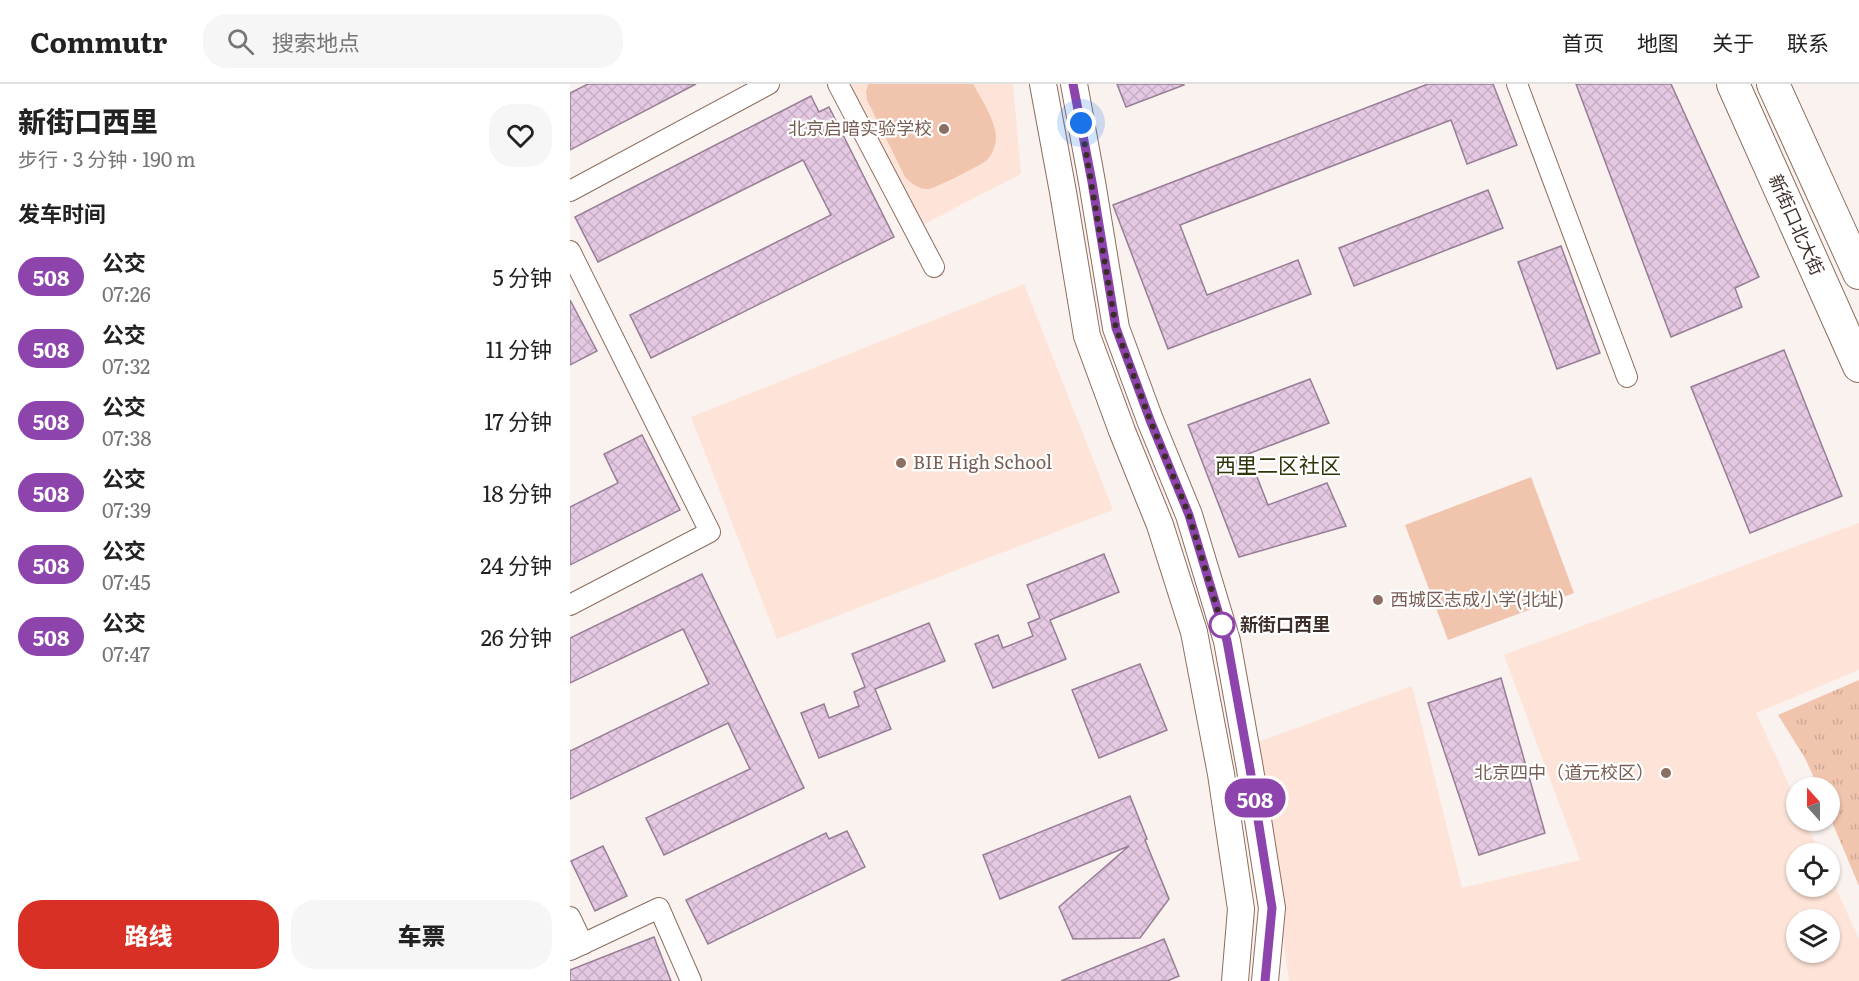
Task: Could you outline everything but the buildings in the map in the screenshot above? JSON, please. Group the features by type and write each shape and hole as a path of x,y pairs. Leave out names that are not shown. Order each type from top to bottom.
{"main road":[{"name":"新街口北大街","path":"1733,84 1859,366"},
{"path":"1773,84 1859,273"}],"street":[{"path":"570,191 769,84"},
{"path":"838,84 934,267"},
{"path":"1043,84 1087,336 1160,525 1194,632 1221,774 1241,909 1235,981"},
{"path":"1074,84 1116,328 1189,515 1227,641 1272,908 1265,981"},
{"path":"1516,84 1627,377"},
{"path":"570,251 710,532 570,605"},
{"path":"570,917 577,947 659,908 691,981"}],"shaded area":[{"name":"北京启喑实验学校","path":"847,84 1013,84 1021,174 920,226"},
{"name":"BIE High School","path":"1024,284 1113,510 777,639 691,417"},
{"name":"北京四中（道元校区）","path":"1859,523 1859,670 1756,713 1786,778 1786,831 1810,831 1815,843 1786,843 1786,897 1840,897 1859,939 1859,981 1289,981 1255,743 1412,686 1462,888 1580,860 1504,655"}],"green space":[{"path":"868,84 973,84 988,111 996,133 994,148 990,156 977,166 933,188 925,189 916,186 905,177 867,100"},
{"path":"1531,477 1574,593 1448,640 1405,525"},
{"path":"1859,680 1859,886 1836,831 1840,831 1840,777 1814,777 1805,758 1778,715"}],"bus line":[{"name":"508","path":"1073,84 1116,328 1189,515 1227,641 1272,908 1265,981"}],"place":[{"name":"北京启喑实验学校","path":"944,129"},
{"name":"BIE High School","path":"901,463"},
{"name":"西城区志成小学(北址)","path":"1378,600"},
{"name":"新街口西里","path":"1222,625"},
{"name":"北京四中（道元校区）","path":"1666,773"}],"district":[{"name":"西里二区社区","path":"1278,466"}],"route":[{"path":"1081,123 1116,328 1189,515 1222,625"}]}
